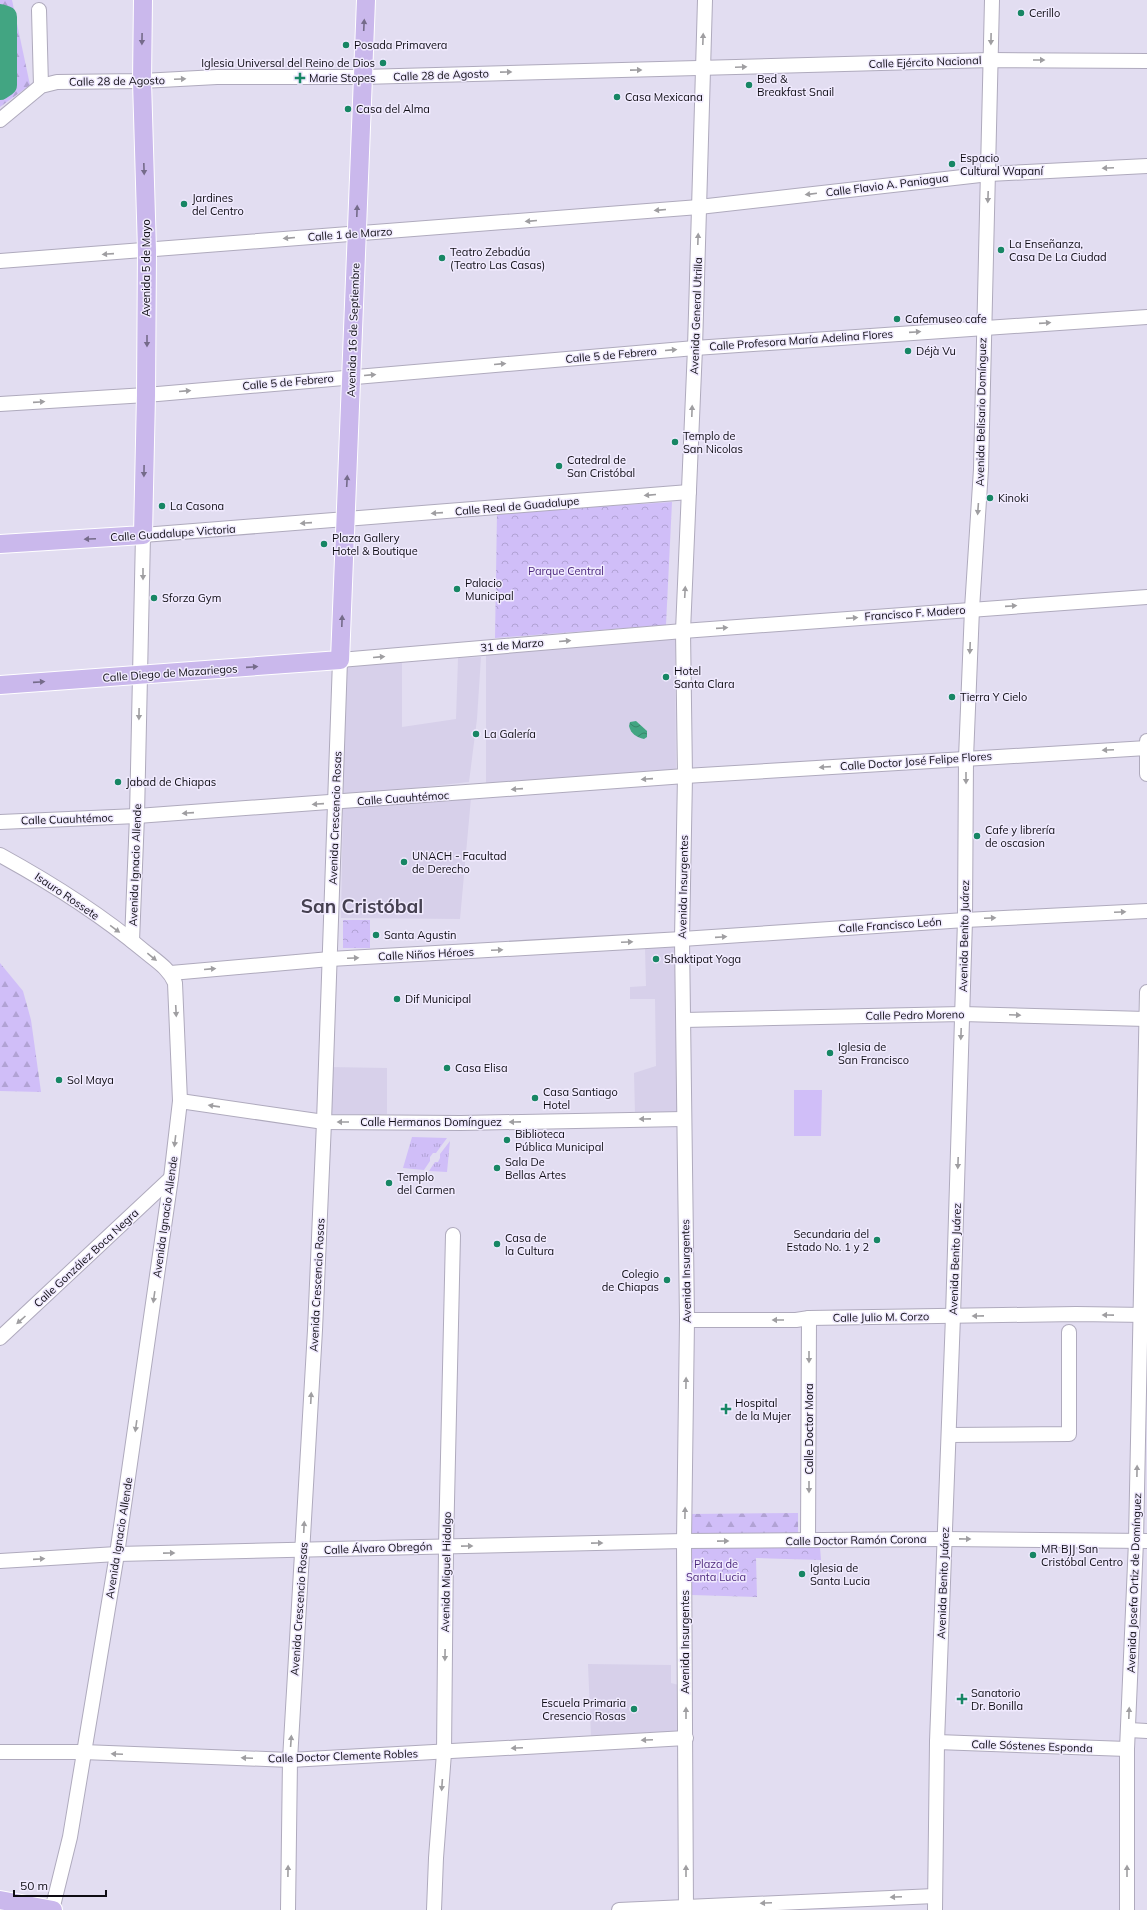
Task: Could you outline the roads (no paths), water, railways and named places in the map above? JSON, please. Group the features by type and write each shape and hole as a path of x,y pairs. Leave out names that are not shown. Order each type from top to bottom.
{"main road":[{"name":"Avenida 5 de Mayo","path":"143,0 142,81 147,251 143,536"},
{"name":"Avenida 16 de Septiembre","path":"340,660 366,0"},
{"name":"Calle Guadalupe Victoria","path":"0,544 143,536"},
{"name":"Calle Diego de Mazariegos","path":"0,685 340,660"},
{"path":"0,1900 52,1910"}],"street":[{"name":"Avenida General Utrilla","path":"683,631 695,348 705,0"},
{"name":"Avenida Belisario Domínguez","path":"972,609 981,469 992,0"},
{"path":"39,10 41,86"},
{"name":"Calle Ejército Nacional","path":"702,68 991,60 1147,61"},
{"name":"Calle 28 de Agosto","path":"0,120 41,86 56,82 142,81 217,77 362,77 702,68"},
{"name":"Calle Flavio A. Paniagua","path":"699,207 989,174 1147,166"},
{"name":"Calle 1 de Marzo","path":"0,262 699,207"},
{"name":"Calle Profesora María Adelina Flores","path":"695,348 1147,317"},
{"name":"Calle 5 de Febrero","path":"0,404 146,395 352,376 695,348"},
{"name":"Calle Real de Guadalupe","path":"345,520 689,492"},
{"name":"Calle Guadalupe Victoria","path":"143,536 345,520"},
{"name":"Avenida Ignacio Allende","path":"52,1910 70,1837 117,1554 171,1178 180,1101 175,982 171,973 132,941 137,816 143,536"},
{"name":"Francisco F. Madero","path":"683,631 1147,597"},
{"name":"Avenida Benito Juárez","path":"935,1910 937,1742 953,1316 965,920 966,758 972,609"},
{"name":"31 de Marzo","path":"340,660 683,631"},
{"name":"Avenida Insurgentes","path":"683,631 686,776 682,939 687,1320 684,1541 686,1908"},
{"name":"Avenida Crescencio Rosas","path":"288,1910 290,1760 303,1551 324,1122 340,660"},
{"path":"1147,741 1147,774"},
{"name":"Calle Doctor José Felipe Flores","path":"686,776 1147,748"},
{"name":"Calle Cuauhtémoc","path":"0,822 137,816 336,803 686,776"},
{"name":"Isauro Rossete","path":"0,855 53,884 132,941"},
{"name":"Calle Francisco León","path":"682,939 965,920 1147,911"},
{"name":"Calle Niños Héroes","path":"171,973 330,959 682,939"},
{"name":"Avenida Josefa Ortiz de Domínguez","path":"1127,1910 1127,1749 1142,1541 1147,992"},
{"name":"Calle Pedro Moreno","path":"684,1020 962,1014 1146,1019"},
{"name":"Calle Hermanos Domínguez","path":"180,1101 324,1122 461,1123 684,1119"},
{"name":"Calle González Boca Negra","path":"0,1338 171,1178"},
{"name":"Avenida Miguel Hidalgo","path":"434,1910 436,1858 444,1753 446,1546 453,1235"},
{"name":"Calle Julio M. Corzo","path":"687,1320 796,1320 809,1318 1076,1314 1144,1316"},
{"name":"Calle Doctor Mora","path":"808,1540 809,1318"},
{"path":"949,1435 1069,1434 1069,1332"},
{"name":"Calle Doctor Ramón Corona","path":"684,1541 945,1539 1142,1541"},
{"name":"Calle Álvaro Obregón","path":"0,1561 117,1554 303,1551 446,1546 684,1541"},
{"path":"1129,1730 1147,1731"},
{"name":"Calle Doctor Clemente Robles","path":"0,1752 84,1752 290,1760 444,1753 686,1738"},
{"name":"Calle Sóstenes Esponda","path":"937,1742 1127,1749"},
{"path":"619,1910 935,1896"}],"water":[{"path":"636,721 647,731 647,737 644,739 634,735 630,729 630,722"}],"waterway":[{"path":"0,15 6,17 6,85 0,89"}],"place":[{"name":"Cerillo","path":"1021,13"},
{"name":"Posada Primavera","path":"346,45"},
{"name":"Iglesia Universal del Reino de Dios","path":"383,63"},
{"name":"Marie Stopes","path":"300,78"},
{"name":"Bed & Breakfast Snail","path":"749,85"},
{"name":"Casa Mexicana","path":"617,97"},
{"name":"Casa del Alma","path":"348,109"},
{"name":"Espacio Cultural Wapaní","path":"952,164"},
{"name":"Jardines del Centro","path":"184,204"},
{"name":"La Enseñanza, Casa De La Ciudad","path":"1001,250"},
{"name":"Teatro Zebadúa (Teatro Las Casas)","path":"442,258"},
{"name":"Cafemuseo cafe","path":"897,319"},
{"name":"Déjà Vu","path":"908,351"},
{"name":"Templo de San Nicolas","path":"675,442"},
{"name":"Catedral de San Cristóbal","path":"559,466"},
{"name":"Kinoki","path":"990,498"},
{"name":"La Casona","path":"162,506"},
{"name":"Plaza Gallery Hotel & Boutique","path":"324,544"},
{"name":"Palacio Municipal","path":"457,589"},
{"name":"Sforza Gym","path":"154,598"},
{"name":"Hotel Santa Clara","path":"666,677"},
{"name":"Tierra Y Cielo","path":"952,697"},
{"name":"La Galería","path":"476,734"},
{"name":"Jabad de Chiapas","path":"118,782"},
{"name":"Cafe y librería de oscasion","path":"977,836"},
{"name":"UNACH - Facultad de Derecho","path":"404,862"},
{"name":"Santa Agustin","path":"376,935"},
{"name":"Shaktipat Yoga","path":"656,959"},
{"name":"Dif Municipal","path":"397,999"},
{"name":"Iglesia de San Francisco","path":"830,1053"},
{"name":"Casa Elisa","path":"447,1068"},
{"name":"Sol Maya","path":"59,1080"},
{"name":"Casa Santiago Hotel","path":"535,1098"},
{"name":"Biblioteca Pública Municipal","path":"507,1140"},
{"name":"Sala De Bellas Artes","path":"497,1168"},
{"name":"Templo del Carmen","path":"389,1183"},
{"name":"Secundaria del Estado No. 1 y 2","path":"877,1240"},
{"name":"Casa de la Cultura","path":"497,1244"},
{"name":"Colegio de Chiapas","path":"667,1280"},
{"name":"Hospital de la Mujer","path":"726,1409"},
{"name":"MR BJJ San Cristóbal Centro","path":"1033,1555"},
{"name":"Iglesia de Santa Lucia","path":"802,1574"},
{"name":"Sanatorio Dr. Bonilla","path":"962,1699"},
{"name":"Escuela Primaria Cresencio Rosas","path":"634,1709"}],"district":[{"name":"San Cristóbal","path":"362,906"}],"park label":[{"name":"Parque Central","path":"566,571"},
{"name":"Plaza de Santa Lucia","path":"716,1570"}]}
